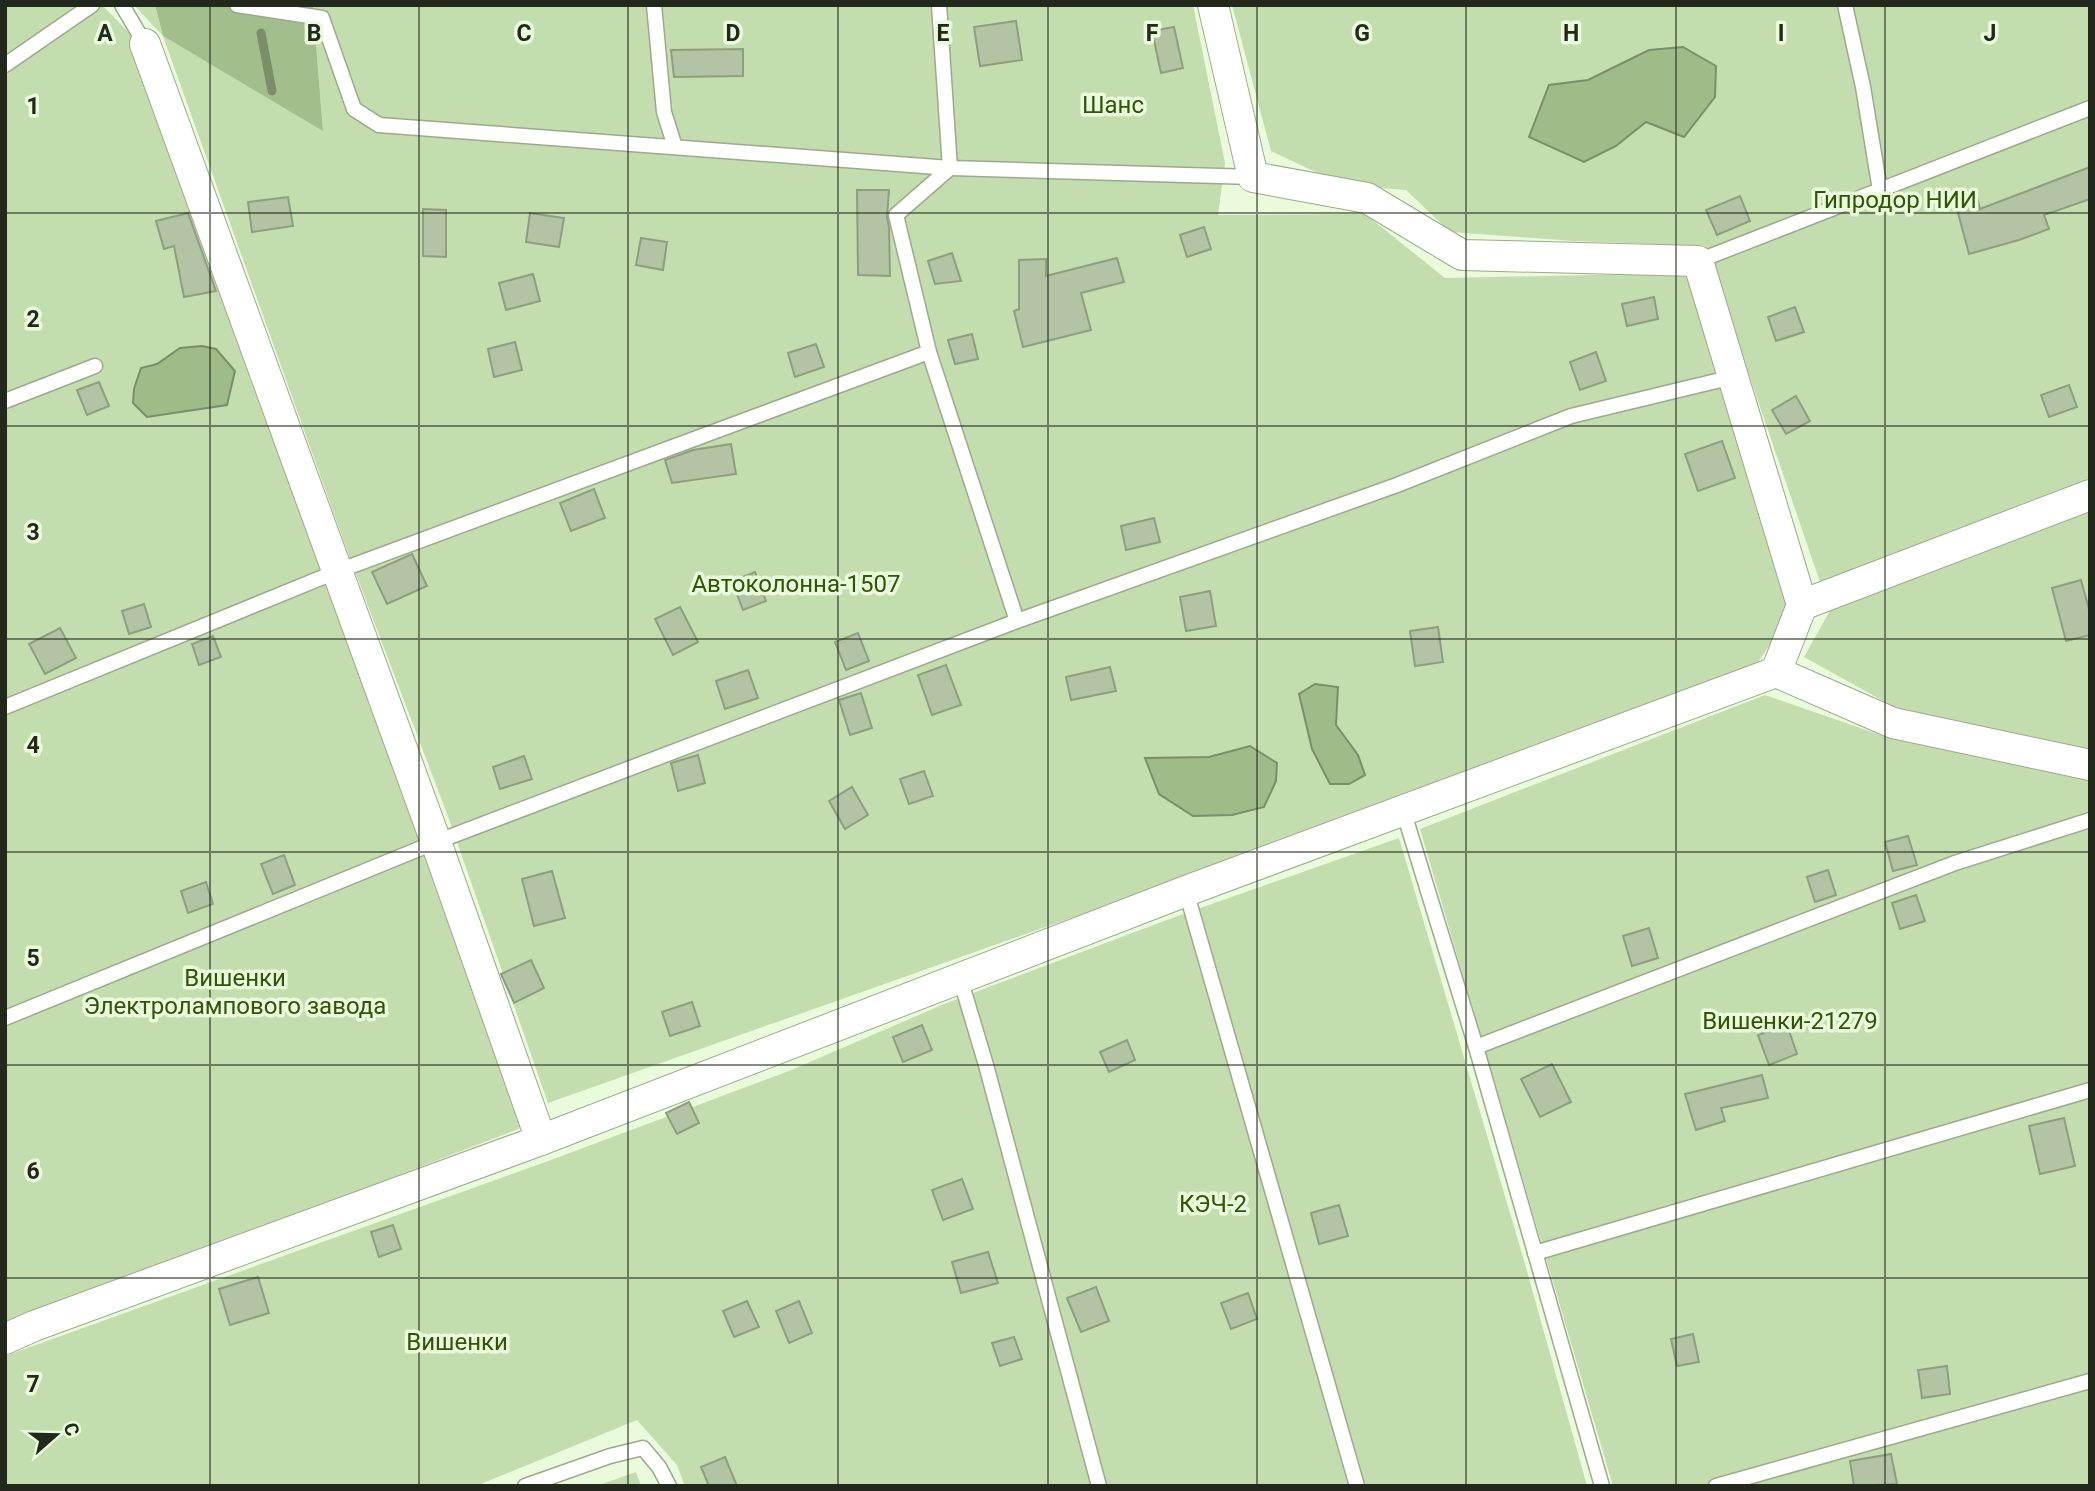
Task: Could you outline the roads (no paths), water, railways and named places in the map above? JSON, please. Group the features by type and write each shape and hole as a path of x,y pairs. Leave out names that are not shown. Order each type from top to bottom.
{"street":[{"path":"1213,5 1253,177 1367,198 1462,255 1698,261 1802,605 1776,672"},
{"path":"145,44 436,842 541,1140"},
{"path":"1802,605 2090,495"},
{"path":"5,1339 541,1140 1186,891 1776,672 1893,723 2090,765"}],"lane":[{"path":"5,65 92,5"},
{"path":"122,5 145,44"},
{"path":"237,5 322,12 354,109 379,125 950,168 1253,177"},
{"path":"654,5 664,112 675,147"},
{"path":"939,5 950,168"},
{"path":"1845,5 1863,87 1880,190"},
{"path":"1698,261 2090,108"},
{"path":"950,168 896,215 929,352 1017,621"},
{"path":"5,706 338,571 929,352"},
{"path":"5,401 95,366"},
{"path":"5,1018 436,842 1017,621 1397,485 1571,416 1733,377"},
{"path":"1403,810 1476,1047 1602,1486"},
{"path":"1476,1047 1955,863 2090,820"},
{"path":"1186,891 1357,1486"},
{"path":"960,978 986,1065 1099,1486"},
{"path":"1535,1253 2090,1090"},
{"path":"1716,1486 2090,1381"},
{"path":"525,1486 610,1456 643,1448 659,1467 669,1486"}],"waterway":[{"path":"261,33 272,91"}],"park label":[{"name":"Шанс","path":"1113,105"},
{"name":"Гипродор НИИ","path":"1895,200"},
{"name":"Автоколонна-1507","path":"796,584"},
{"name":"Вишенки Электролампового завода","path":"235,992"},
{"name":"Вишенки-21279","path":"1790,1021"},
{"name":"КЭЧ-2","path":"1213,1204"},
{"name":"Вишенки","path":"457,1342"}]}
